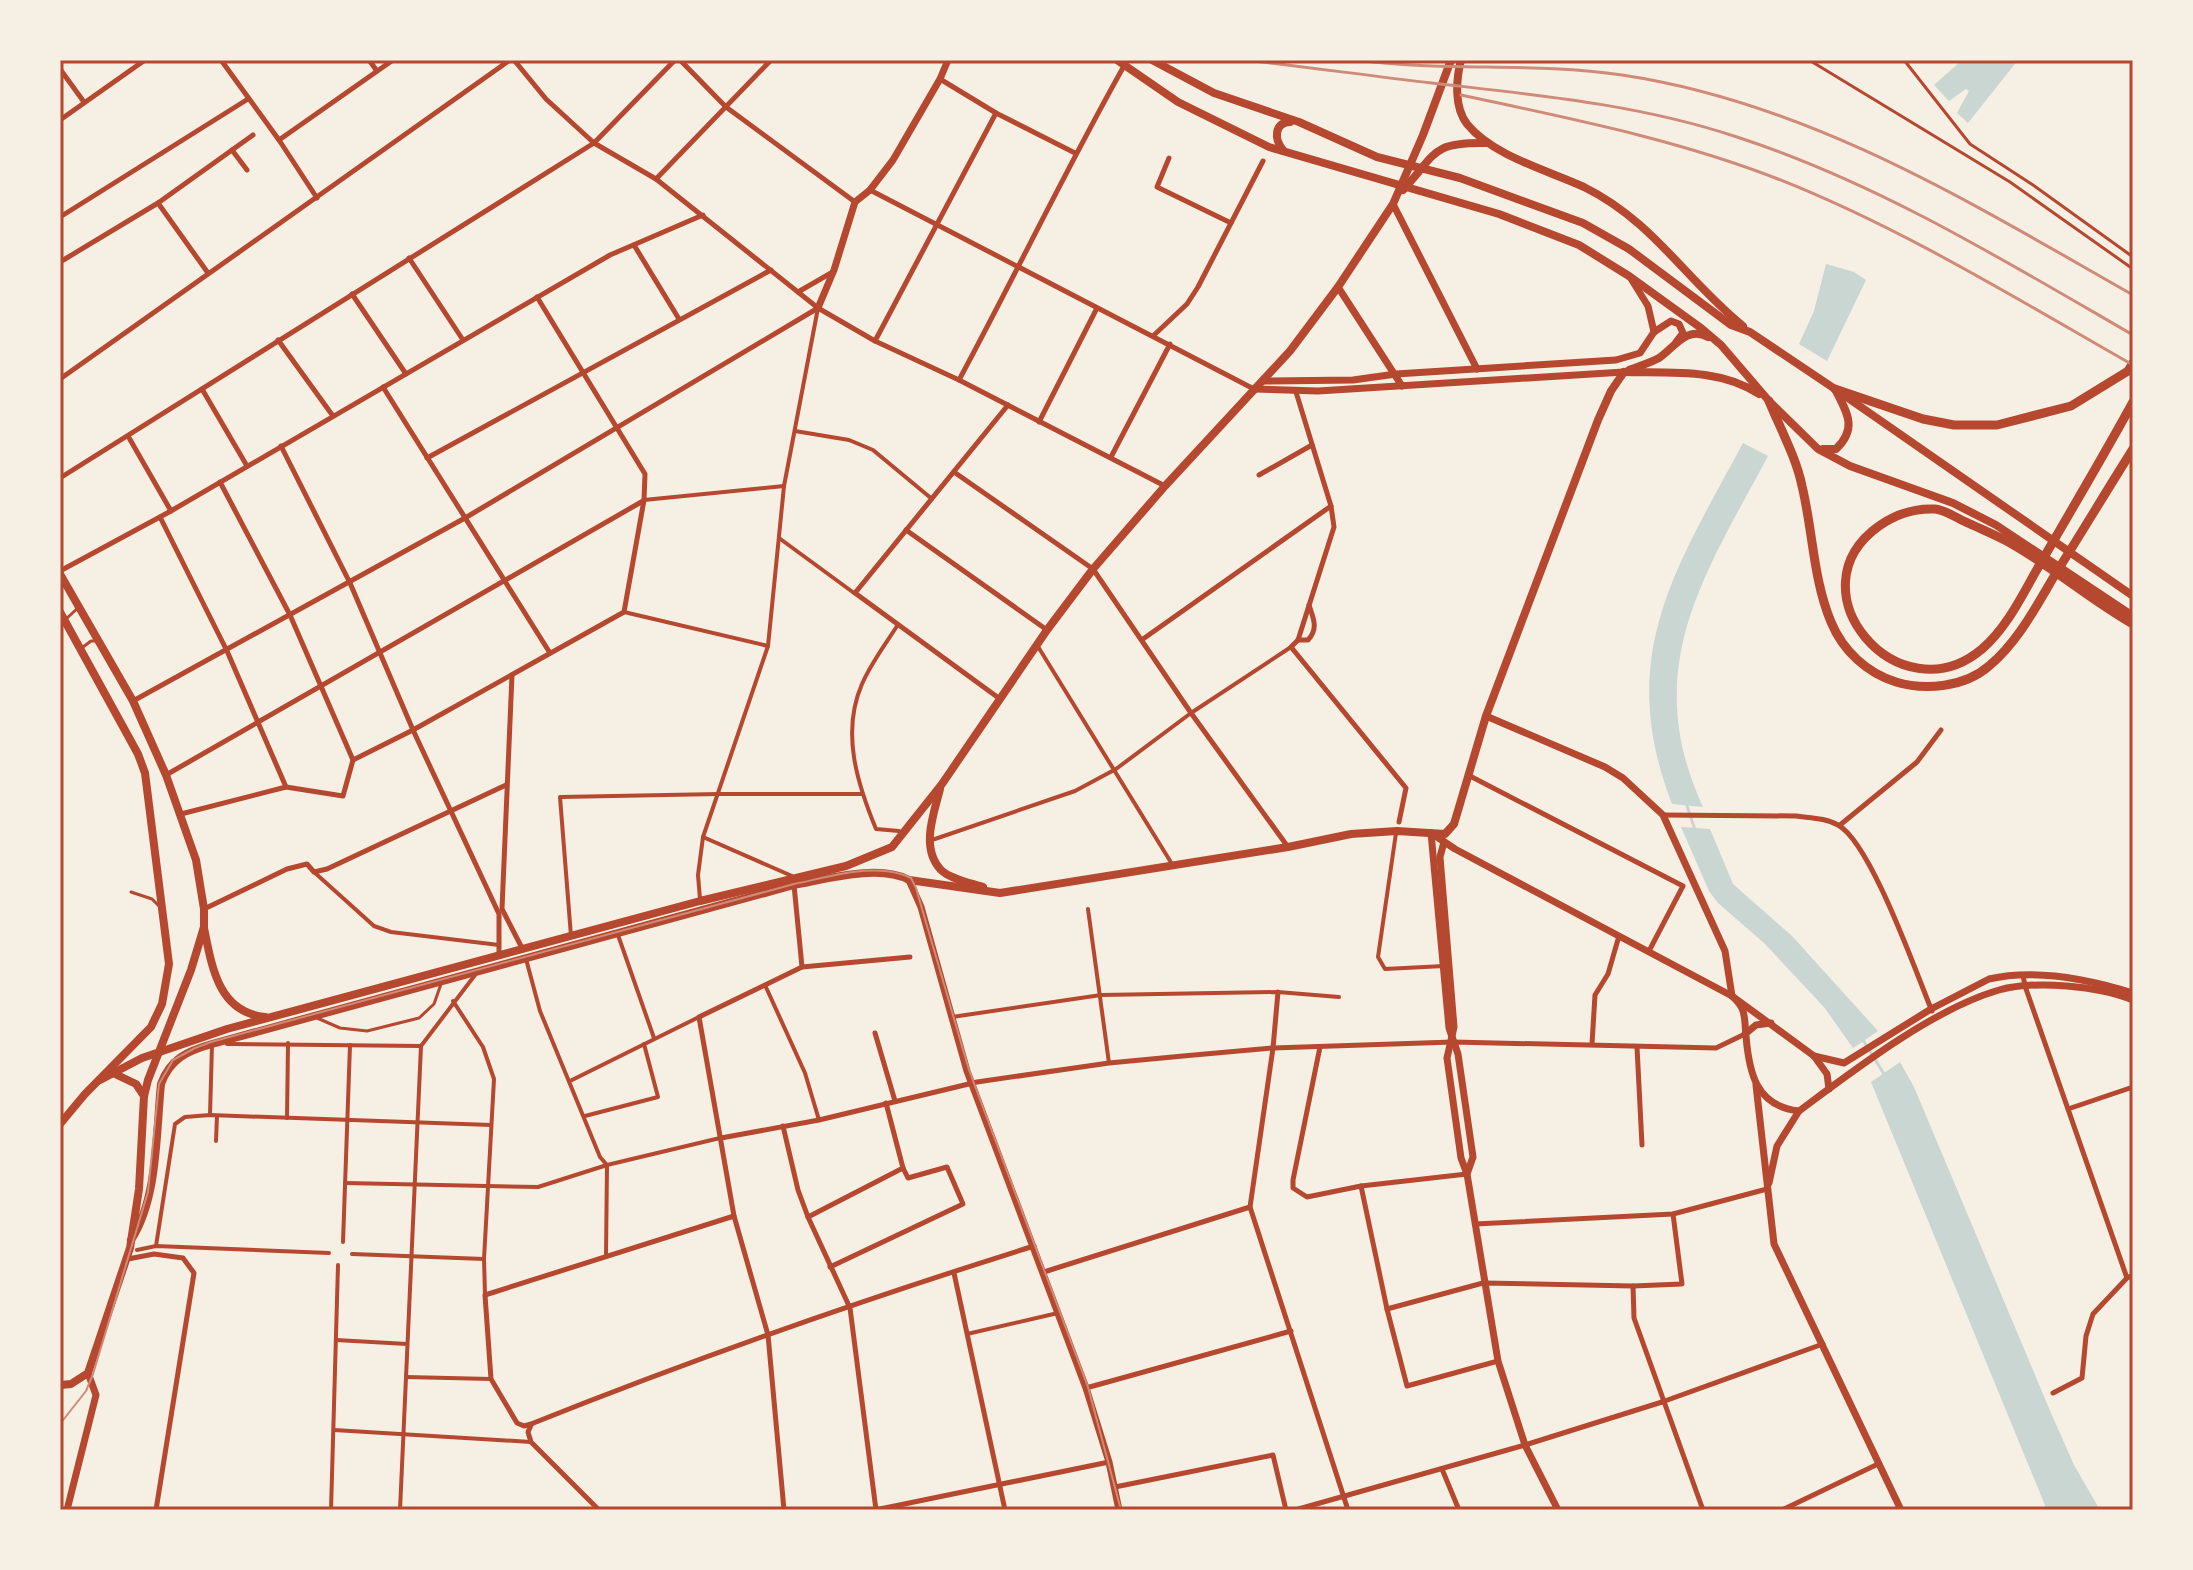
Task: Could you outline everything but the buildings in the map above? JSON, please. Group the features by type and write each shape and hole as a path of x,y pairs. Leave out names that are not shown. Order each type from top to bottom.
{"highway":[{"path":"1835,389 1923,419 1954,425 1997,425 2071,406 2128,371 2133,363"},
{"path":"1769,401 1801,481 1820,589 1832,625 1847,649 1878,677 1906,685 1941,685 1962,681 1987,668 2010,644 2034,610 2133,449"},
{"path":"2133,402 2016,605 1981,650 1963,661 1940,668 1918,669 1893,661 1869,645 1855,626 1848,608 1846,587 1848,570 1856,550 1871,531 1892,517 1910,511 1938,509 2015,542 2102,601 2133,624"}],"main road":[{"path":"1152,60 1214,93 1299,122 1377,157 1460,178 1583,223 1629,249 1731,325 1750,332"},
{"path":"1394,200 1451,60"},
{"path":"1461,60 1458,106 1466,123 1486,143 1586,189 1630,214 1659,241 1714,303 1750,332 2133,596"},
{"path":"1120,63 1178,102 1255,142 1499,214 1579,245 1629,276 1721,345 1769,401 1818,449 1863,471 1953,503 2015,542"},
{"path":"1284,151 1277,139 1278,127 1286,121 1299,122"},
{"path":"100,1080 157,1052 227,1029 500,956 524,954 618,933 846,866 892,847 942,784 1047,630 1093,569 1290,351 1338,287 1394,200 1434,153 1449,144 1486,143"},
{"path":"60,1385 71,1384 88,1373 150,1192 161,1084 174,1061 196,1049 478,972 571,936 700,901 794,881 859,874 897,874 909,880 926,880 1000,893 1288,847 1398,826 1445,834 1454,824 1486,716 1611,391 1624,372 1660,357 1686,336 1702,334 1721,345"},
{"path":"1624,372 1719,376 1741,382 1769,401"},
{"path":"1818,449 1836,449 1849,431 1850,420 1835,389"},
{"path":"60,573 133,701 166,775 196,860 204,927 214,975 223,992 245,1011 271,1018"},
{"path":"2102,601 2133,616"},
{"path":"60,1124 151,1027 162,1004 169,964 145,773 138,754 61,617"},
{"path":"942,784 931,823 933,856 941,870 1000,893"},
{"path":"132,1246 139,1189 144,1096 157,1052 186,985 204,927"},
{"path":"113,1073 136,1084 144,1096"}],"street":[{"path":"60,120 145,60"},
{"path":"221,60 317,198"},
{"path":"369,60 377,71"},
{"path":"279,140 393,60"},
{"path":"60,379 512,60 546,99 594,143 656,179 818,308 875,341 959,380 1165,486"},
{"path":"60,478 594,143 678,60 726,107 855,202"},
{"path":"656,179 771,60"},
{"path":"700,901 698,875 703,837 768,646 784,486 818,308 834,270 855,202 870,190 893,160 948,60"},
{"path":"959,380 1019,269 1120,63"},
{"path":"60,69 84,102"},
{"path":"940,79 996,113 1075,153"},
{"path":"60,217 248,99"},
{"path":"875,341 996,113"},
{"path":"60,262 158,203 253,135"},
{"path":"232,150 247,170"},
{"path":"1169,158 1157,187 1231,223"},
{"path":"1153,336 1187,304 1198,287 1263,161"},
{"path":"870,190 1254,389 1296,392 1624,372"},
{"path":"1394,200 1477,369"},
{"path":"158,203 208,273"},
{"path":"60,573 610,255 704,215"},
{"path":"634,245 679,319"},
{"path":"409,258 463,340"},
{"path":"427,458 771,270"},
{"path":"798,292 834,270"},
{"path":"1629,276 1648,306 1654,332"},
{"path":"1338,287 1402,386"},
{"path":"352,294 406,374"},
{"path":"537,297 645,474 644,500 624,612"},
{"path":"133,701 465,518 818,308"},
{"path":"1039,422 1097,308"},
{"path":"1262,381 1353,380 1396,374 1577,364 1629,358 1646,347 1654,332 1671,321 1679,324 1683,333 1674,344"},
{"path":"278,340 333,416"},
{"path":"1111,457 1170,344"},
{"path":"383,387 550,653"},
{"path":"202,389 247,466"},
{"path":"930,841 1075,791 1116,769 1298,640 1334,527 1331,506 1296,392"},
{"path":"855,593 1008,405"},
{"path":"794,431 849,440 873,450 932,499"},
{"path":"128,436 171,511"},
{"path":"1259,475 1312,445"},
{"path":"281,446 350,583 413,730 499,914 500,956"},
{"path":"954,472 1093,569 1191,713 1288,847"},
{"path":"180,814 286,787 343,796 353,760 290,615 220,482"},
{"path":"166,775 644,500 784,486"},
{"path":"1143,639 1331,506"},
{"path":"160,517 227,651 286,787"},
{"path":"906,530 1047,630"},
{"path":"779,538 1000,699"},
{"path":"1298,640 1308,640 1314,633 1315,624 1309,605"},
{"path":"353,760 413,730 624,612 768,646"},
{"path":"897,626 869,670 854,711 852,750 862,794 876,829 899,831"},
{"path":"1037,645 1174,866"},
{"path":"1291,647 1406,788 1378,957 1385,969 1444,966"},
{"path":"512,674 502,909 524,954 540,1011 600,1157 607,1165 606,1256"},
{"path":"1486,716 1605,767 1623,778 1663,815 1725,951 1732,996 1745,1014 1745,1034 1756,1085 1774,1244 1901,1510"},
{"path":"1840,825 1917,762 1941,730"},
{"path":"1468,775 1683,886"},
{"path":"314,872 327,869 506,785"},
{"path":"571,936 560,797 862,794"},
{"path":"1663,815 1796,816 1840,825 1877,880 1936,1019"},
{"path":"1431,833 1732,996 1814,1056 1827,1074 1829,1089"},
{"path":"1431,833 1453,1042 1458,1054 1473,1157 1467,1174"},
{"path":"703,837 794,881 802,967"},
{"path":"1444,842 1440,857 1453,1015 1453,1042 1447,1058 1461,1158 1467,1174 1498,1361 1525,1445 1558,1510"},
{"path":"204,909 287,869 307,864 374,926 391,932 499,945"},
{"path":"1649,951 1691,873"},
{"path":"909,880 921,907 972,1083 1086,1388 1109,1462 1119,1510"},
{"path":"1088,909 1109,1063"},
{"path":"618,933 654,1038"},
{"path":"1592,1044 1595,995 1608,974 1619,936"},
{"path":"570,1081 802,967 910,957"},
{"path":"400,1510 421,1046 478,972"},
{"path":"2023,975 2068,1109 2130,1276 2093,1314 2086,1336 2082,1378 2053,1393"},
{"path":"1767,1189 1777,1146 1799,1111 1858,1069 1931,1009 1989,979 2023,975 2070,978 2133,993"},
{"path":"765,985 805,1073 819,1120"},
{"path":"1814,1056 1844,1063 2000,990 2025,986 2077,987 2133,1000"},
{"path":"952,1017 1101,995 1278,992 1339,997"},
{"path":"1278,992 1250,1207 1348,1510"},
{"path":"453,1001 483,1047 494,1079 484,1259 491,1379 517,1423 524,1426 627,1385 768,1335 1034,1246"},
{"path":"699,1017 734,1216 768,1335 784,1510"},
{"path":"345,1183 538,1187 607,1165 721,1138 819,1120 972,1083 1109,1063 1273,1048 1453,1042 1716,1048 1731,1043 1756,1025 1771,1023"},
{"path":"875,1033 895,1101"},
{"path":"287,1118 288,1043"},
{"path":"210,1115 212,1044 421,1046"},
{"path":"585,1116 658,1097 644,1044"},
{"path":"343,1242 350,1045"},
{"path":"1320,1047 1293,1188 1307,1197 1361,1186 1467,1174"},
{"path":"1637,1047 1642,1145"},
{"path":"1756,1085 1770,1101 1780,1107 1799,1111"},
{"path":"2068,1109 2133,1087"},
{"path":"830,1267 963,1204 947,1167 908,1178 886,1102"},
{"path":"156,1246 175,1124 185,1117 210,1115 491,1125"},
{"path":"216,1141 217,1116"},
{"path":"783,1126 798,1190 850,1308 875,1510 1109,1462"},
{"path":"808,1217 903,1168"},
{"path":"1361,1186 1407,1386 1498,1361"},
{"path":"1475,1224 1673,1214 1767,1189"},
{"path":"1044,1272 1250,1207"},
{"path":"1387,1309 1483,1283 1682,1284 1673,1214"},
{"path":"485,1295 734,1216"},
{"path":"132,1246 329,1253"},
{"path":"126,1260 154,1254 183,1258 194,1273 156,1510"},
{"path":"352,1254 484,1259"},
{"path":"331,1510 338,1265"},
{"path":"954,1273 1005,1510"},
{"path":"1633,1286 1634,1318 1703,1510"},
{"path":"967,1334 1058,1313"},
{"path":"1086,1388 1291,1331"},
{"path":"336,1340 407,1344"},
{"path":"1295,1510 1525,1445 1662,1402 1823,1344"},
{"path":"67,1510 96,1395 88,1373"},
{"path":"406,1377 491,1379"},
{"path":"531,1424 528,1432 531,1442 599,1510"},
{"path":"334,1430 531,1442"},
{"path":"1115,1487 1273,1455 1286,1510"},
{"path":"1782,1510 1878,1464"},
{"path":"1442,1469 1459,1510"},
{"path":"915,1502 916,1510"}],"lane":[{"path":"1809,60 2007,180 2133,269"},
{"path":"1904,60 1970,144 2133,257"},
{"path":"61,617 79,607"},
{"path":"76,661 81,649 91,641 99,642"},
{"path":"131,892 152,899 164,915"},
{"path":"313,1016 340,1028 367,1031 419,1018 434,1004 442,981"}],"shaded area":[{"path":"1962,60 2018,60 1968,123 1957,113 1969,91 1966,89 1949,101 1934,85"},
{"path":"1826,264 1854,272 1866,280 1827,361 1799,344 1814,311"},
{"path":"1743,443 1768,456 1702,583 1688,624 1679,666 1677,710 1685,757 1703,807 1672,804 1656,751 1649,703 1651,658 1676,574"},
{"path":"1681,827 1710,829 1733,884 1792,936 1878,1031 1853,1048 1824,1007 1764,943 1718,903 1709,891"},
{"path":"1900,1062 1914,1087 2074,1465 2100,1510 2047,1510 1871,1082"}],"waterway":[{"path":"1686,803 1695,830"},
{"path":"1863,1040 1884,1074"}],"tram line":[{"path":"60,1424 86,1391 93,1374 148,1192 159,1084 173,1060 211,1042 794,884 853,872 883,871 911,878 916,888 969,1070 1088,1387 1121,1510"}],"railway":[{"path":"1245,60 1586,102 1662,116 1737,137 1891,200 2133,335"},
{"path":"1356,60 1422,66 1589,71 1691,89 1758,108 1824,133 1950,192 2133,295"},
{"path":"1461,95 1661,141 1778,179 1914,242 2133,365"}]}
